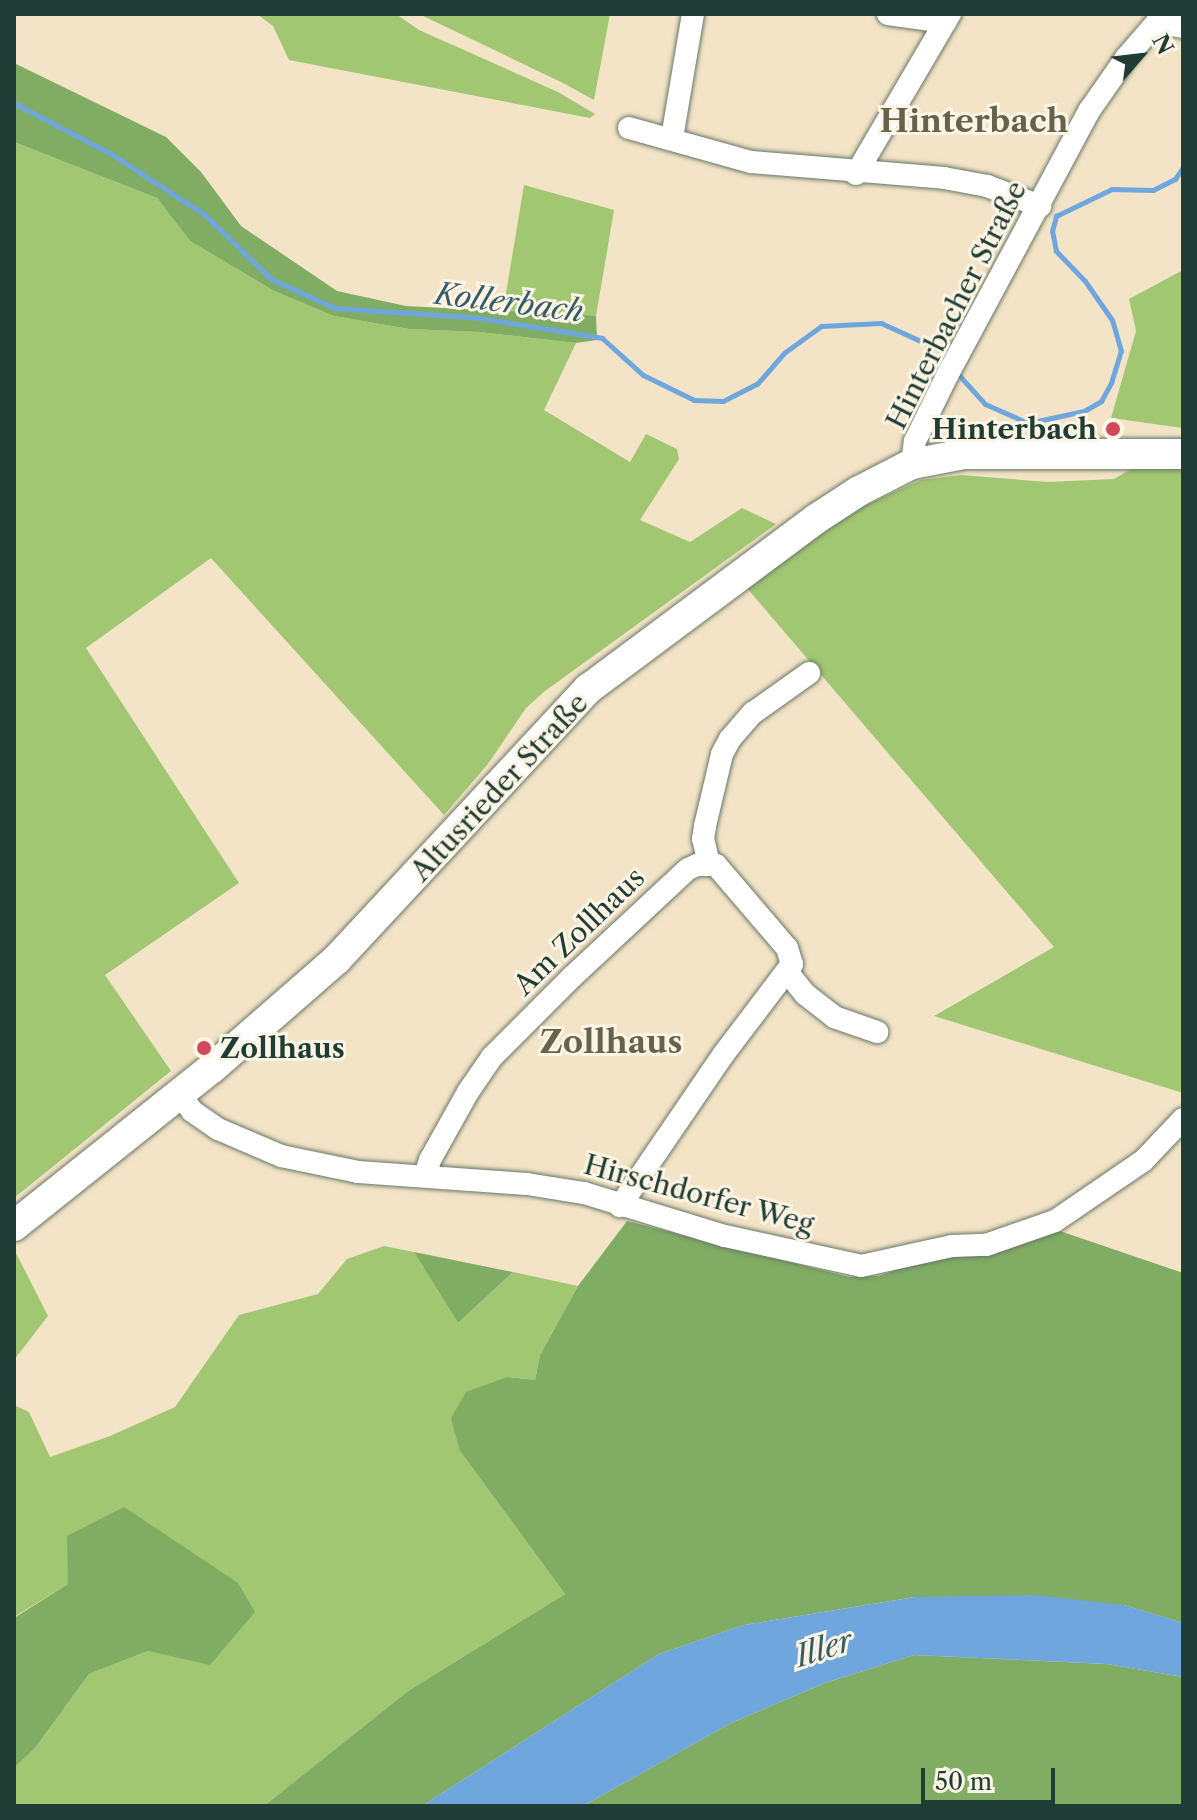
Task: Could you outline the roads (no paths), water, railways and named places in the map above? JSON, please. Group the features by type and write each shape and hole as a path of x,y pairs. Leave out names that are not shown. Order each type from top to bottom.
{"main road":[{"name":"Altusrieder Straße","path":"14,1226 276,1016 337,959 588,689 816,519 859,491 912,464 964,454 1183,454"}],"street":[{"path":"672,138 693,14"},
{"path":"856,174 948,18 888,14"},
{"path":"1158,18 1183,27"},
{"name":"Hinterbacher Straße","path":"912,464 915,441 949,372 1089,111 1158,18"},
{"path":"629,128 751,162 972,183 1040,206"},
{"path":"620,1206 723,1055 792,964 787,948 724,872 709,864 703,839 722,754 730,739 753,713 809,673"},
{"name":"Am Zollhaus","path":"425,1176 430,1160 468,1092 492,1057 688,869 709,864"},
{"path":"788,973 805,994 834,1017 877,1032"},
{"name":"Hirschdorfer Weg","path":"179,1093 192,1111 218,1129 281,1156 358,1172 555,1188 725,1236 861,1266 952,1246 986,1245 1055,1221 1143,1161 1183,1119"}],"water":[{"name":"Iller","path":"1035,1595 1124,1605 1183,1623 1183,1677 1107,1664 914,1655 825,1683 731,1723 583,1806 422,1806 659,1654 744,1625 915,1597"}],"waterway":[{"name":"Kollerbach","path":"14,103 113,155 205,215 271,279 335,308 480,318 602,338 643,375 694,400 723,401 757,384 784,353 821,326 881,323 938,349 948,361"},
{"name":"Kollerbach","path":"957,373 985,404 1028,423 1084,411 1101,401 1111,383 1121,351 1112,320 1085,281 1056,251 1052,231 1056,216 1112,189 1153,190 1175,179 1183,167"}],"place":[{"name":"Hinterbach","path":"1113,429"},
{"name":"Zollhaus","path":"204,1048"}],"district":[{"name":"Hinterbach","path":"974,121"},
{"name":"Zollhaus","path":"611,1042"}]}
